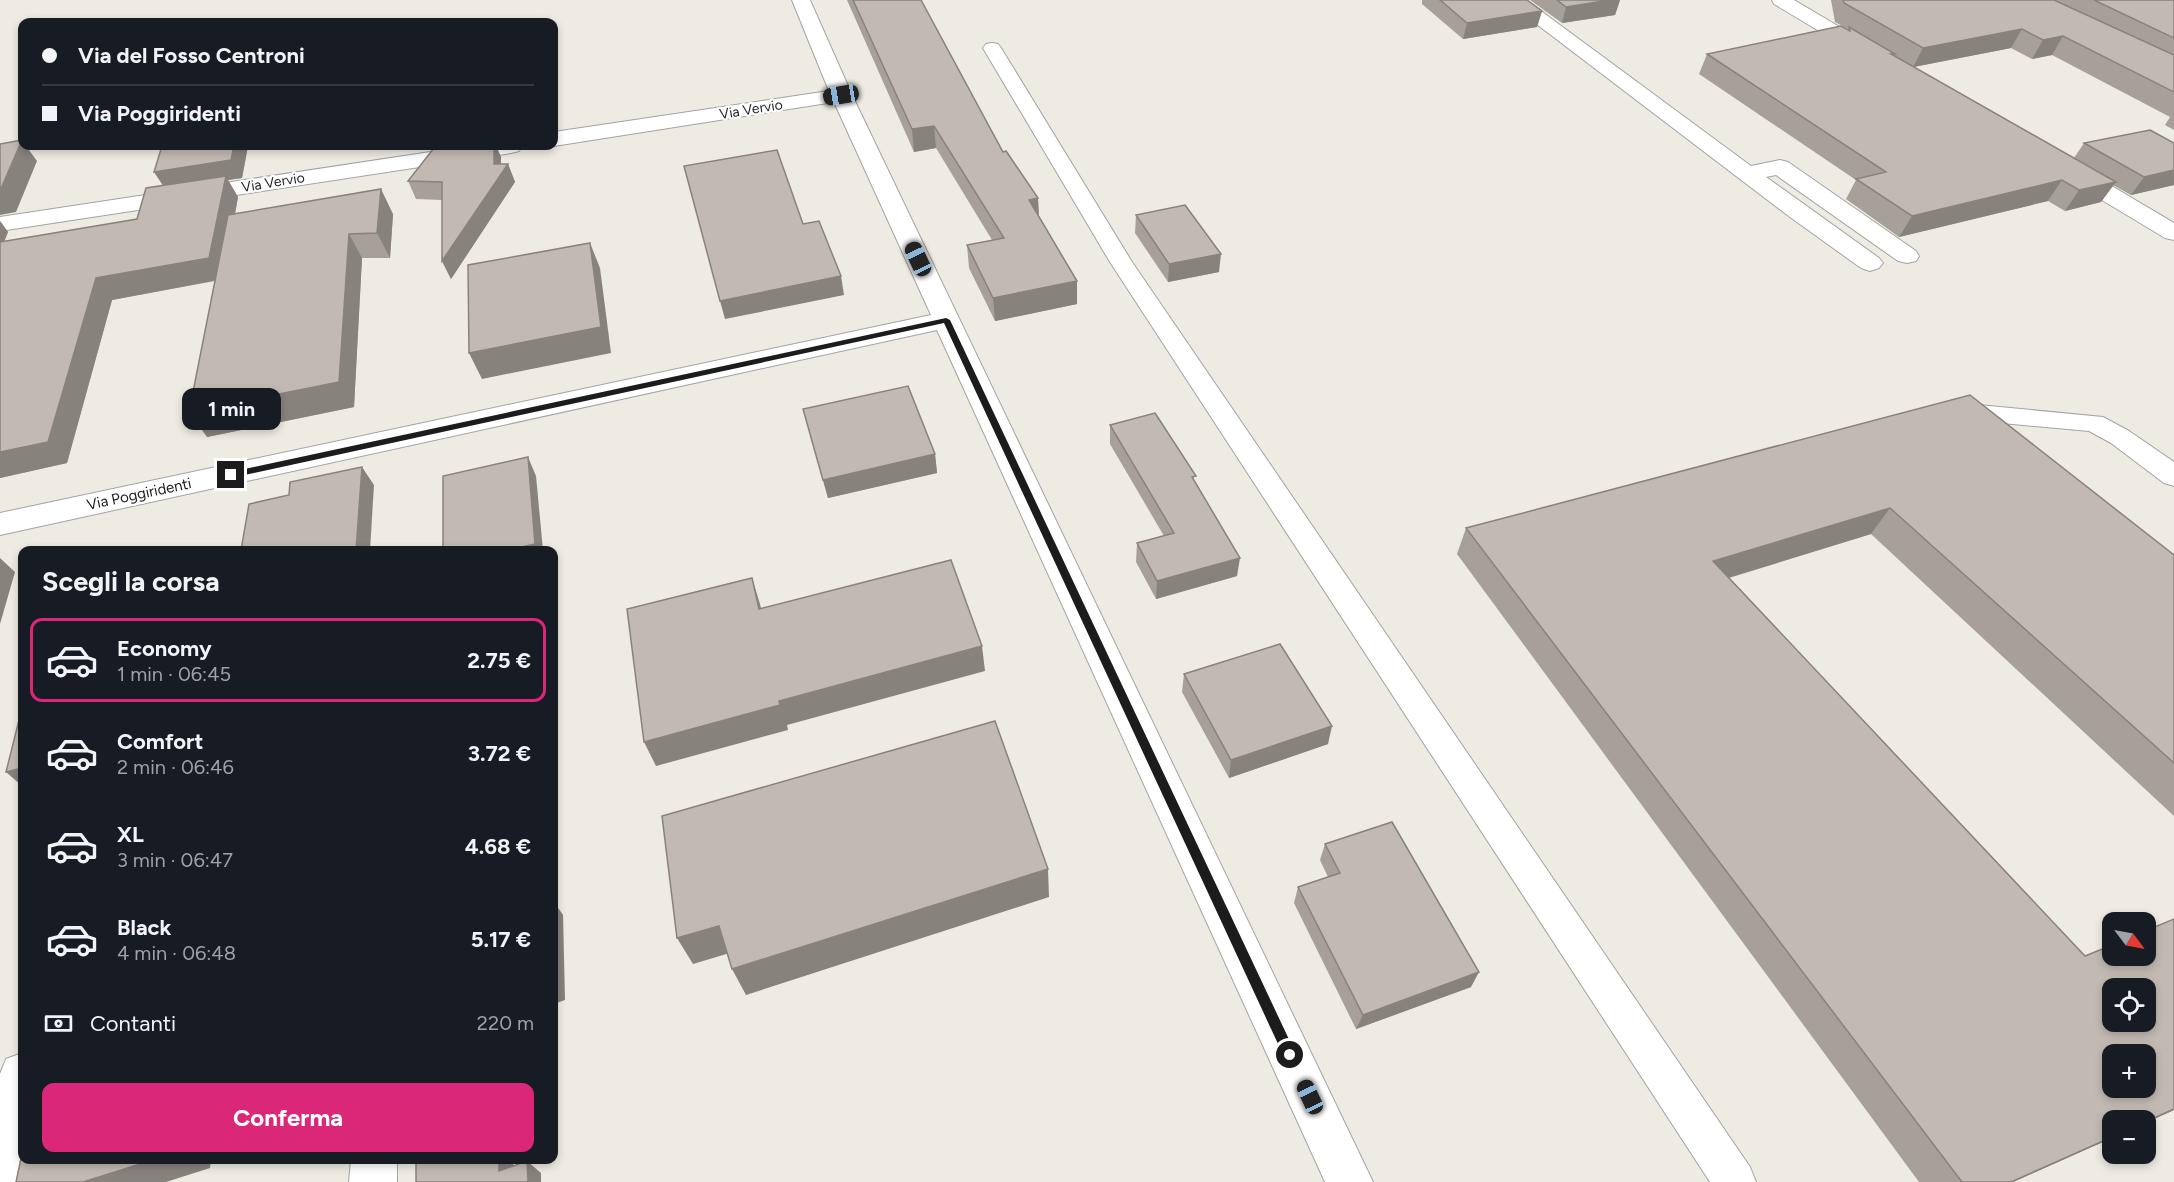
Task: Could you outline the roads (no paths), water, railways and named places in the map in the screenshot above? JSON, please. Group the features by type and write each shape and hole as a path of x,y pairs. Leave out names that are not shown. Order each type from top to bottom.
{"street":[{"path":"801,0 841,95 1349,1182"},
{"path":"1514,0 1870,262"},
{"path":"1781,0 1881,60"},
{"name":"Via Vervio","path":"558,138 841,95"},
{"name":"Via Vervio","path":"0,224 485,150"},
{"path":"2053,161 2174,233"},
{"path":"1748,174 1780,167 1907,256"},
{"name":"Via Poggiridenti","path":"0,524 946,320"},
{"path":"0,1177 18,1094"},
{"path":"373,1182 374,1164"}],"lane":[{"path":"992,48 1121,262 1735,1182"},
{"path":"1979,414 2094,423 2112,431 2174,476"}]}
